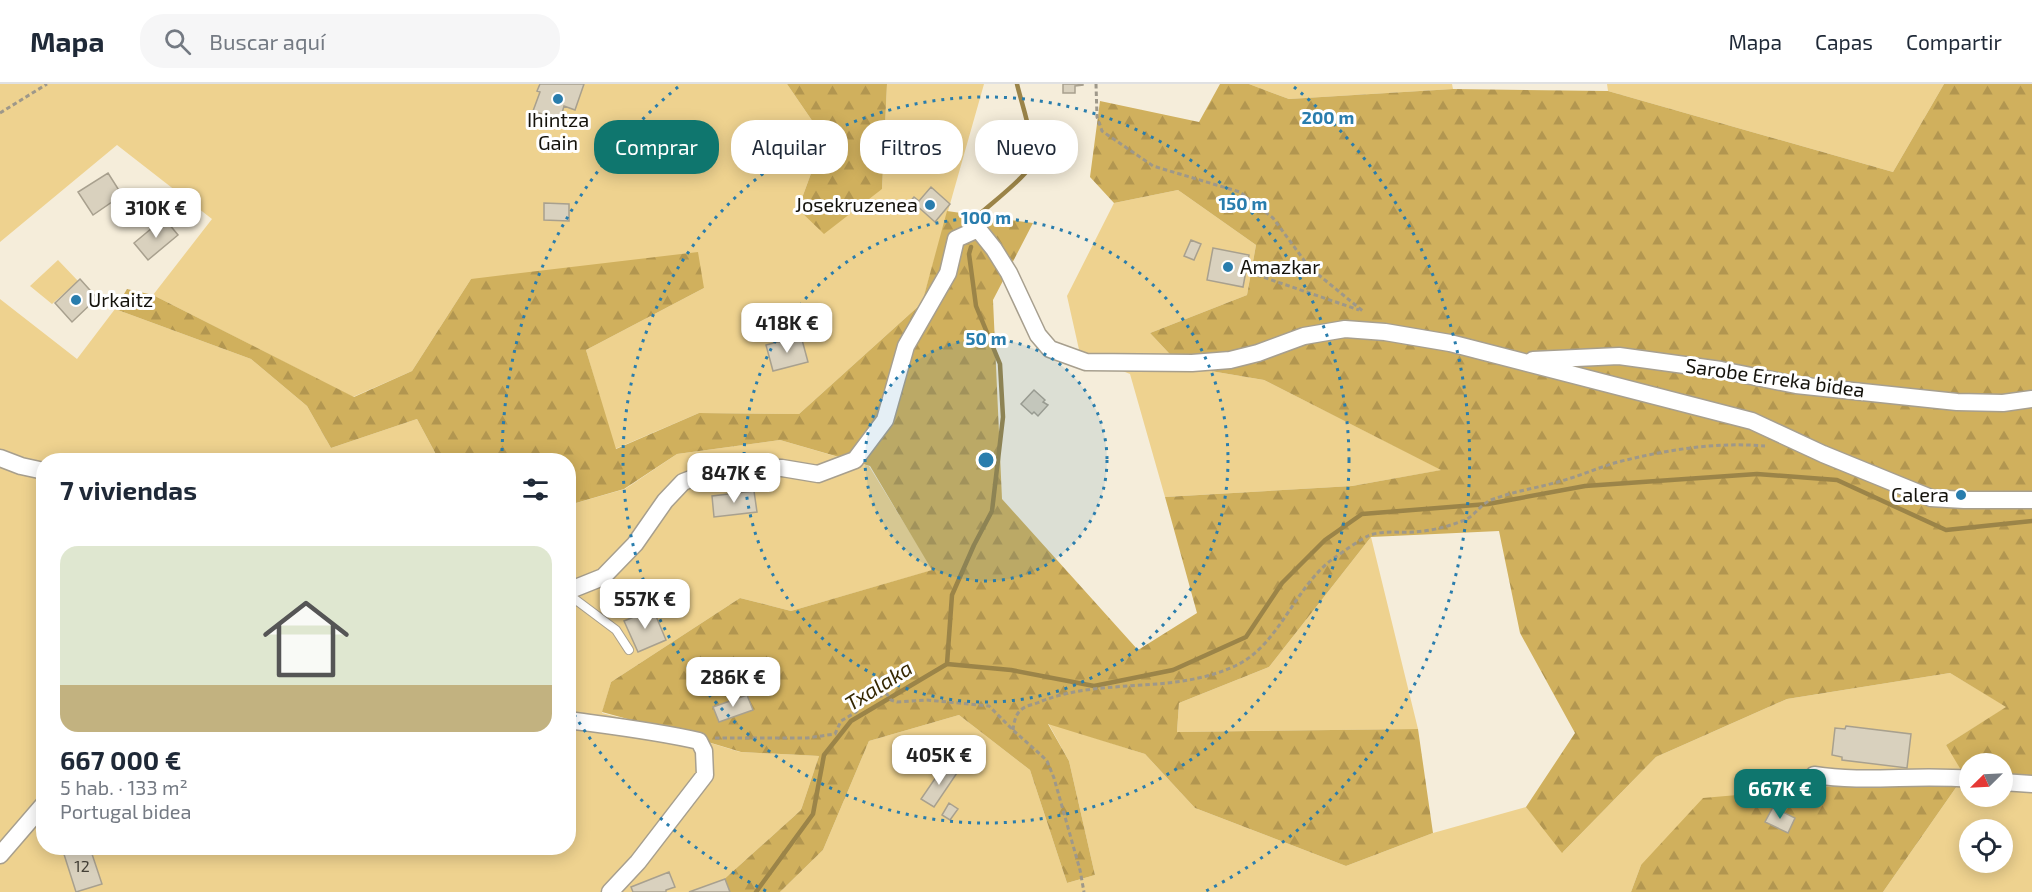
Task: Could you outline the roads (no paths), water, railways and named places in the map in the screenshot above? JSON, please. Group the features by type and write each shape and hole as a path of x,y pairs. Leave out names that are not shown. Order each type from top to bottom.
{"street":[{"path":"576,589 603,577 635,544 665,501 683,482 709,472 738,467 782,468 818,474 855,460 885,420 906,346 948,273 956,239 978,229 1009,273 1038,335 1050,348 1086,362 1192,363 1230,360 1258,353 1304,336 1345,329 1385,332 1450,343 1752,421 1823,454 1931,498 2032,500"},
{"name":"Sarobe Erreka bidea","path":"1518,361 1619,356 1721,370 1796,386 1957,402 2003,403 2032,399"},
{"path":"0,458 36,469"},
{"path":"576,721 653,731 699,741 704,751 705,775 638,862 610,892"},
{"path":"1814,775 1834,778 1959,779"},
{"path":"2013,783 2032,784"},
{"path":"0,855 36,813"}],"lane":[{"path":"576,598 616,630 629,650"}],"waterway":[{"path":"981,213 1029,168 1032,149 1017,84"},
{"path":"947,664 952,595 992,511 1003,417 1000,364 976,306 969,254 971,247"},
{"name":"Txalaka","path":"756,892 813,814 824,755 851,721 947,664 1011,670 1094,686 1173,670 1246,637 1282,583 1325,540 1362,514 1488,504 1585,486 1757,474 1837,480 1946,530 2032,521"}],"place":[{"name":"Ihintza Gain","path":"558,99"},
{"name":"Josekruzenea","path":"930,205"},
{"name":"Amazkar","path":"1228,267"},
{"name":"Urkaitz","path":"76,300"},
{"name":"Calera","path":"1961,495"}]}
